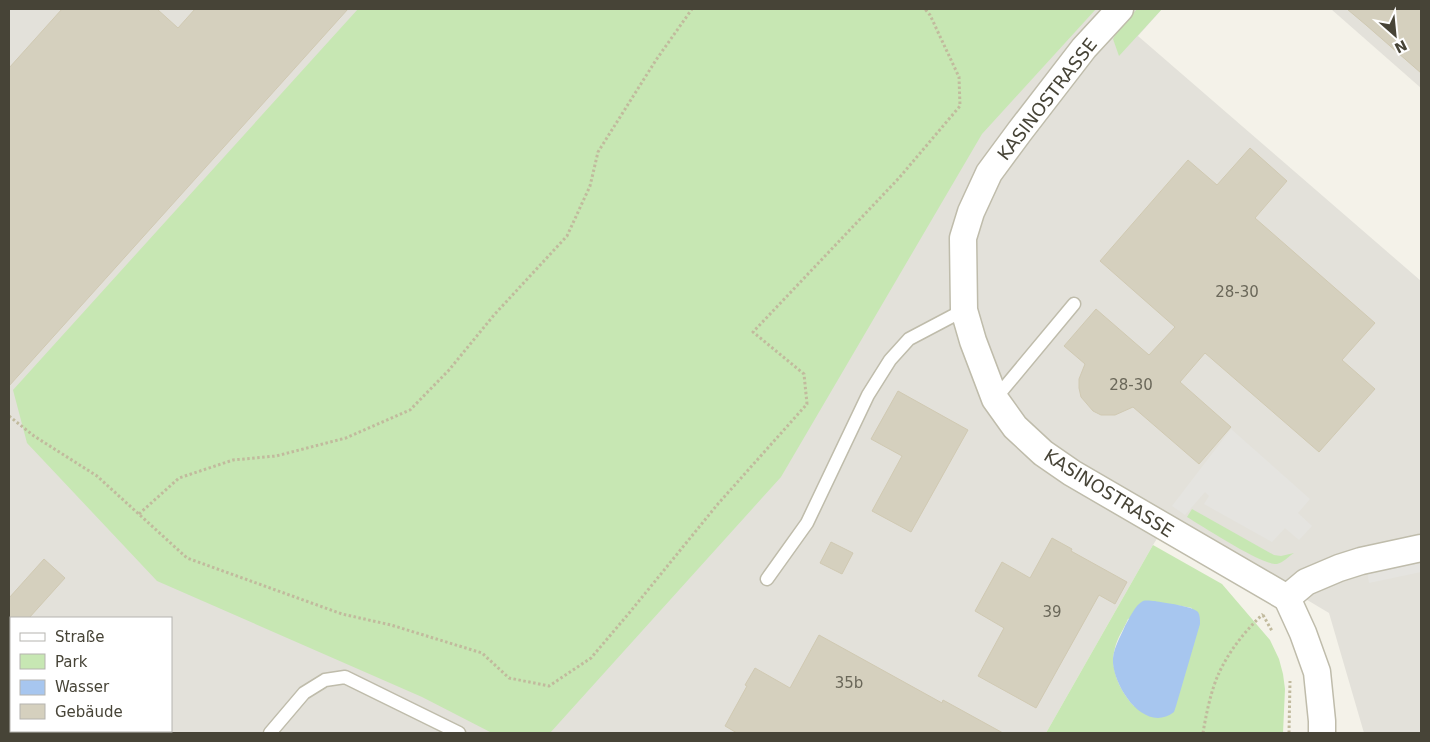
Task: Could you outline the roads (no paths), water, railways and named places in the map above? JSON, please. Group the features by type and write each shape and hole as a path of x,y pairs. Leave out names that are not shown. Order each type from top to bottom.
{"street":[{"name":"KASINOSTRASSE","path":"1120,9 1084,48 990,173 971,212 963,238 964,310 983,370 995,399 1015,427 1043,453 1072,473 1286,598"},
{"path":"1322,733 1317,672 1303,633 1286,598 1306,582 1339,568 1361,561 1421,548"}],"lane":[{"path":"995,399 1074,304"},
{"path":"767,579 807,523 868,395 890,360 909,340 964,310"},
{"path":"270,733 304,693 325,680 345,677 459,733"}],"water":[{"path":"1143,601 1185,606 1195,610 1199,613 1200,619 1174,712 1163,717 1153,717 1142,713 1133,706 1119,685 1113,663 1117,644 1135,609"}]}
